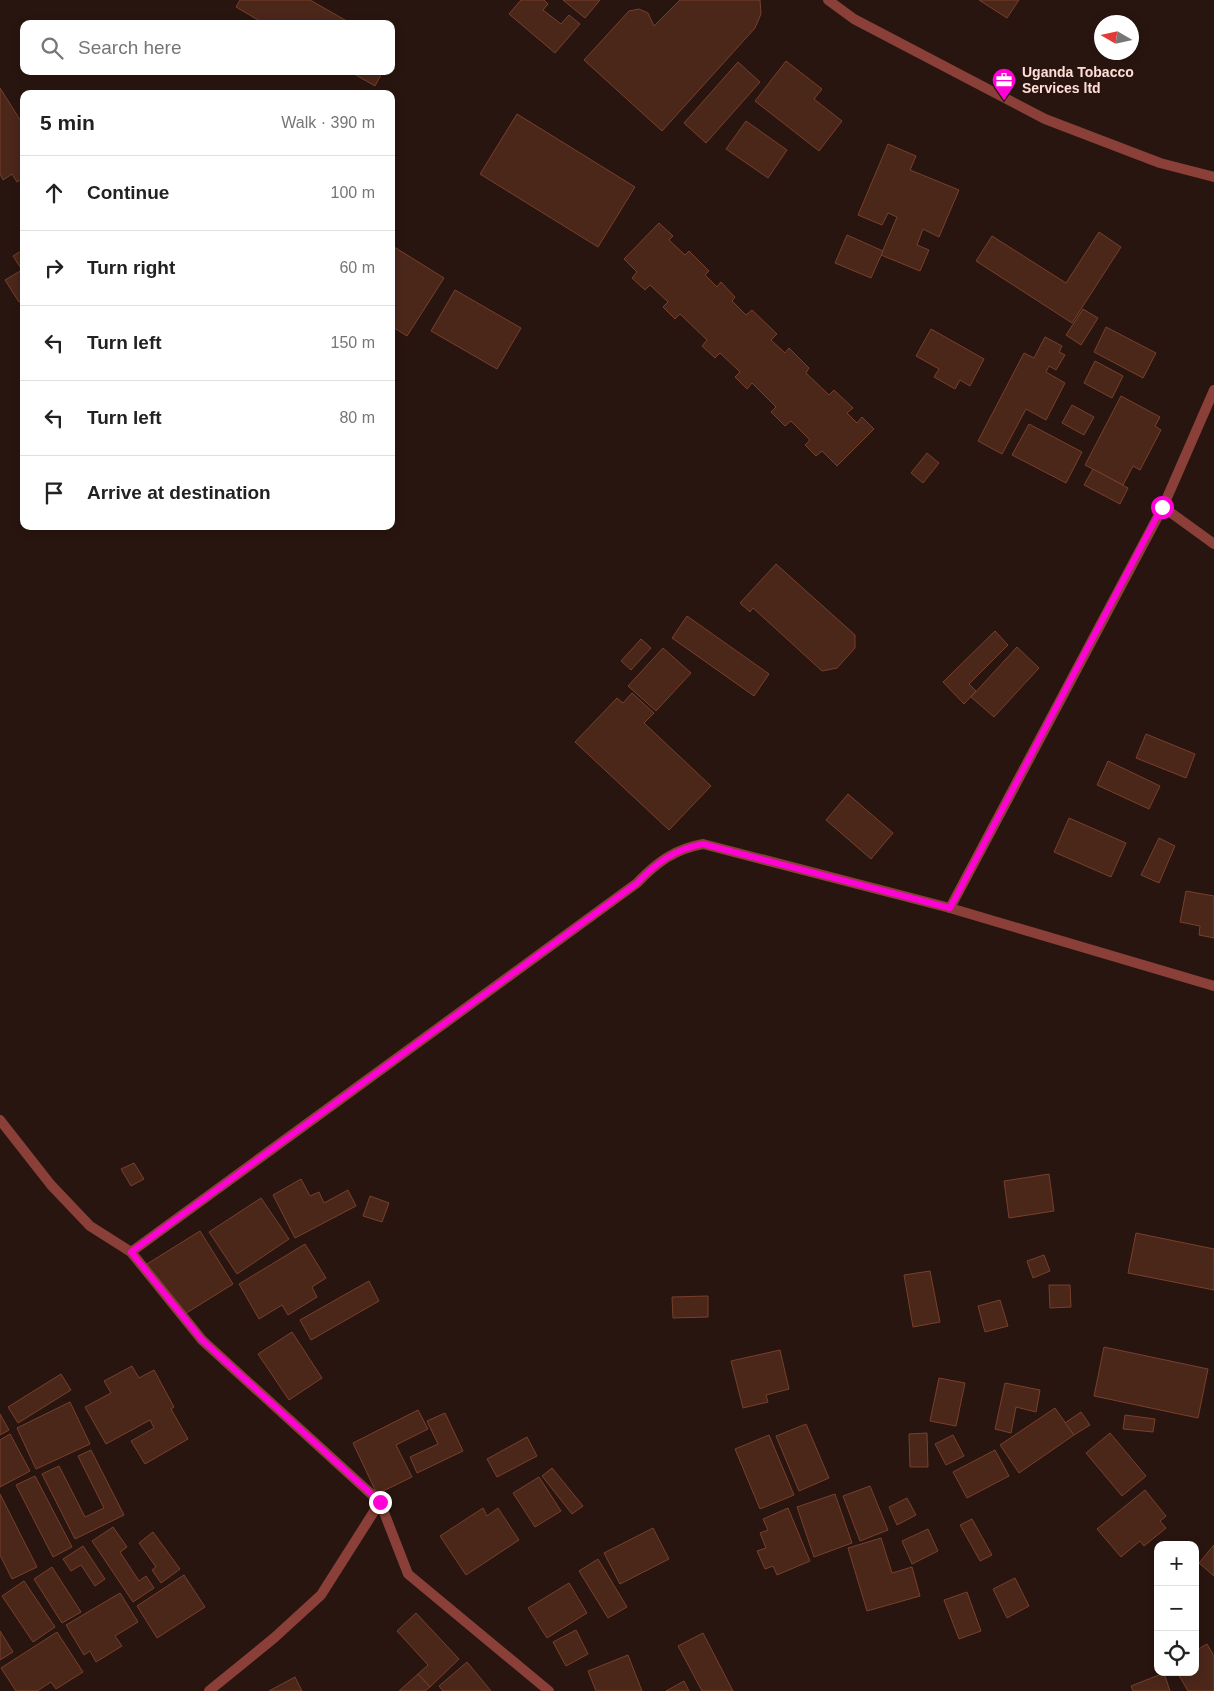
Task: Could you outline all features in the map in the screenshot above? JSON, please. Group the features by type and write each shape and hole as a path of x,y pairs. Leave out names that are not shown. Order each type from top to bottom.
{"street":[{"path":"828,0 854,19 1045,119 1160,163 1214,177"},
{"path":"950,908 1162,507 1214,390"},
{"path":"1162,507 1214,544"},
{"path":"131,1252 637,883 649,870 684,848 703,844 950,908 1214,986"},
{"path":"0,1120 51,1185 90,1226 131,1252 202,1340 380,1502 408,1574 549,1691"},
{"path":"209,1691 274,1638 321,1595 380,1502"}],"building":[{"path":"240,0 310,0 345,20 258,20 236,7"},
{"path":"521,0 544,0 548,4 543,10 561,24 569,15 580,24 555,53 509,14"},
{"path":"563,0 600,0 585,18"},
{"path":"680,0 760,0 761,14 755,28 662,131 584,60 629,11 639,9 648,13 654,26"},
{"path":"979,0 1019,0 1007,18"},
{"path":"786,61 822,89 814,99 842,121 819,151 755,101"},
{"path":"738,62 760,82 706,143 684,123"},
{"path":"356,75 381,75 375,86"},
{"path":"0,88 20,120 20,180 17,182 12,174 3,180 0,174"},
{"path":"517,114 635,187 598,247 480,174"},
{"path":"746,121 787,150 768,178 726,149"},
{"path":"888,144 916,156 910,170 959,190 939,237 923,229 917,245 929,250 920,271 881,255 897,217 888,213 882,225 858,215"},
{"path":"659,223 673,236 669,240 685,255 689,251 709,271 705,275 717,287 721,282 735,297 732,301 746,315 752,310 777,334 771,340 785,353 789,348 809,368 806,373 829,395 834,390 853,408 847,413 857,423 862,417 874,429 837,466 822,451 816,456 805,445 810,440 791,421 785,426 771,412 776,407 752,383 747,389 735,377 740,372 720,353 715,358 702,346 707,340 680,314 675,319 663,307 668,302 650,285 645,290 632,278 637,272 624,259"},
{"path":"1099,232 1121,247 1072,323 976,261 992,236 1066,283"},
{"path":"847,235 883,251 871,278 835,263"},
{"path":"395,247 444,278 407,336 395,328"},
{"path":"20,252 20,267 13,256"},
{"path":"20,271 19,302 5,280"},
{"path":"455,290 521,328 497,369 431,331"},
{"path":"1083,309 1098,318 1081,345 1066,335"},
{"path":"1106,327 1156,353 1143,378 1094,352"},
{"path":"931,329 984,359 970,386 960,380 955,389 934,377 939,369 916,356"},
{"path":"1045,337 1062,346 1059,352 1065,355 1056,370 1049,366 1046,372 1065,383 1046,420 1026,409 1002,454 978,441 1024,353 1034,358"},
{"path":"1095,361 1123,376 1112,398 1084,383"},
{"path":"1121,396 1160,417 1155,426 1161,430 1140,470 1133,466 1123,485 1085,465"},
{"path":"1072,405 1094,417 1084,435 1062,423"},
{"path":"1029,424 1082,452 1066,483 1012,455"},
{"path":"927,453 939,463 923,483 911,473"},
{"path":"1093,469 1128,488 1120,504 1084,485"},
{"path":"776,564 855,635 855,648 837,668 822,671 753,608 750,612 740,603"},
{"path":"687,616 769,674 754,696 672,638"},
{"path":"995,631 1008,645 969,684 976,691 964,704 943,682"},
{"path":"641,639 651,648 631,670 621,661"},
{"path":"1017,647 1039,668 994,717 971,697"},
{"path":"663,648 691,673 656,711 628,686"},
{"path":"632,693 654,713 644,723 711,786 669,830 575,742 617,698 623,703"},
{"path":"1146,734 1195,754 1186,778 1136,758"},
{"path":"1108,761 1160,786 1149,809 1097,785"},
{"path":"848,794 893,833 871,859 826,820"},
{"path":"1069,818 1126,843 1111,877 1054,852"},
{"path":"1159,838 1175,846 1159,883 1141,875"},
{"path":"1186,891 1214,896 1214,938 1199,935 1200,926 1180,922"},
{"path":"134,1163 144,1179 131,1186 121,1169"},
{"path":"1049,1174 1054,1211 1009,1218 1004,1181"},
{"path":"301,1179 310,1196 319,1192 324,1203 348,1190 356,1206 295,1238 273,1195"},
{"path":"370,1196 389,1203 382,1222 363,1216"},
{"path":"261,1198 289,1239 237,1274 209,1232"},
{"path":"200,1231 233,1284 180,1317 147,1264"},
{"path":"1136,1233 1214,1249 1214,1290 1128,1273"},
{"path":"305,1244 326,1278 312,1287 317,1297 288,1315 282,1305 259,1319 239,1284"},
{"path":"1044,1255 1050,1271 1033,1278 1027,1261"},
{"path":"930,1271 940,1322 913,1327 904,1275"},
{"path":"369,1281 379,1301 311,1340 300,1320"},
{"path":"1049,1285 1070,1285 1071,1307 1050,1308"},
{"path":"708,1296 708,1317 673,1318 672,1297"},
{"path":"1000,1300 1008,1326 985,1332 978,1306"},
{"path":"292,1332 322,1378 289,1400 258,1354"},
{"path":"1104,1347 1208,1369 1198,1418 1094,1396"},
{"path":"780,1350 789,1389 766,1395 768,1402 743,1408 731,1361"},
{"path":"132,1366 139,1378 154,1370 174,1407 171,1409 188,1439 145,1464 131,1441 154,1428 150,1420 106,1444 85,1407 111,1393 104,1381"},
{"path":"61,1374 71,1390 18,1423 8,1407"},
{"path":"939,1378 965,1383 956,1426 930,1421"},
{"path":"1005,1383 1040,1390 1036,1412 1016,1407 1011,1433 995,1429"},
{"path":"70,1402 90,1444 36,1469 17,1428"},
{"path":"1055,1408 1074,1435 1019,1473 1000,1445"},
{"path":"418,1410 428,1429 396,1445 412,1477 377,1494 353,1443"},
{"path":"1081,1412 1090,1425 1074,1435 1065,1423"},
{"path":"445,1413 463,1451 417,1473 410,1457 438,1444 427,1421"},
{"path":"0,1414 9,1430 0,1435"},
{"path":"1125,1415 1155,1419 1153,1432 1123,1429"},
{"path":"806,1424 829,1478 799,1491 776,1436"},
{"path":"927,1433 928,1467 910,1467 909,1434"},
{"path":"1110,1433 1146,1476 1122,1496 1086,1453"},
{"path":"10,1434 30,1471 0,1487 0,1440"},
{"path":"769,1435 794,1495 760,1509 735,1449"},
{"path":"953,1435 964,1456 946,1465 935,1444"},
{"path":"527,1437 537,1456 497,1477 487,1459"},
{"path":"91,1450 124,1515 75,1539 42,1474 59,1466 85,1517 104,1508 78,1456"},
{"path":"995,1450 1009,1476 967,1498 953,1472"},
{"path":"552,1468 583,1506 572,1514 542,1476"},
{"path":"35,1476 72,1547 53,1557 16,1485"},
{"path":"539,1477 561,1511 535,1527 513,1493"},
{"path":"870,1486 888,1530 860,1541 843,1496"},
{"path":"1145,1490 1166,1516 1160,1521 1166,1528 1144,1546 1140,1541 1121,1557 1097,1529"},
{"path":"0,1494 37,1567 12,1579 0,1555"},
{"path":"835,1494 852,1543 814,1557 797,1507"},
{"path":"907,1498 916,1515 897,1525 889,1507"},
{"path":"483,1508 487,1516 498,1508 519,1540 466,1575 440,1536"},
{"path":"788,1508 810,1561 777,1575 773,1566 765,1569 757,1551 766,1548 760,1533 768,1530 763,1519"},
{"path":"972,1519 992,1555 980,1561 960,1525"},
{"path":"113,1527 127,1547 120,1552 139,1581 146,1576 154,1588 133,1602 92,1541"},
{"path":"653,1528 669,1559 620,1584 604,1553"},
{"path":"928,1529 938,1551 912,1564 902,1541"},
{"path":"153,1532 180,1569 161,1583 152,1570 156,1567 139,1543"},
{"path":"881,1538 892,1573 912,1567 920,1596 867,1611 848,1548"},
{"path":"1214,1545 1214,1576 1199,1563"},
{"path":"83,1546 105,1579 95,1586 81,1565 71,1571 63,1559"},
{"path":"598,1559 627,1607 608,1618 579,1571"},
{"path":"52,1567 81,1612 62,1623 34,1579"},
{"path":"184,1575 205,1607 157,1638 137,1606"},
{"path":"1015,1578 1029,1606 1007,1618 993,1589"},
{"path":"24,1581 55,1627 33,1642 2,1596"},
{"path":"569,1583 587,1613 547,1638 528,1608"},
{"path":"967,1592 981,1631 959,1639 944,1600"},
{"path":"120,1593 138,1622 115,1636 122,1646 96,1662 90,1651 84,1655 66,1625"},
{"path":"416,1613 459,1659 430,1687 418,1674 428,1665 397,1631"},
{"path":"576,1630 588,1654 566,1666 553,1642"},
{"path":"0,1631 13,1652 0,1660"},
{"path":"57,1632 83,1672 56,1689 51,1682 37,1691 16,1691 1,1668"},
{"path":"703,1633 733,1691 702,1691 678,1646"},
{"path":"1207,1644 1214,1656 1214,1691 1188,1691 1179,1676 1199,1676 1199,1649"},
{"path":"628,1655 642,1691 596,1691 588,1671"},
{"path":"467,1662 491,1691 443,1691 439,1686"},
{"path":"418,1674 430,1687 425,1691 399,1691"},
{"path":"1156,1676 1165,1676 1170,1691 1133,1691 1131,1686"},
{"path":"295,1677 302,1691 269,1691"},
{"path":"684,1681 689,1691 666,1691"}],"place":[{"name":"Uganda Tobacco Services ltd","path":"1004,101"}],"route":[{"path":"380,1502 202,1340 131,1252 637,883 649,870 665,858 684,848 703,844 950,908 1162,507"}]}
